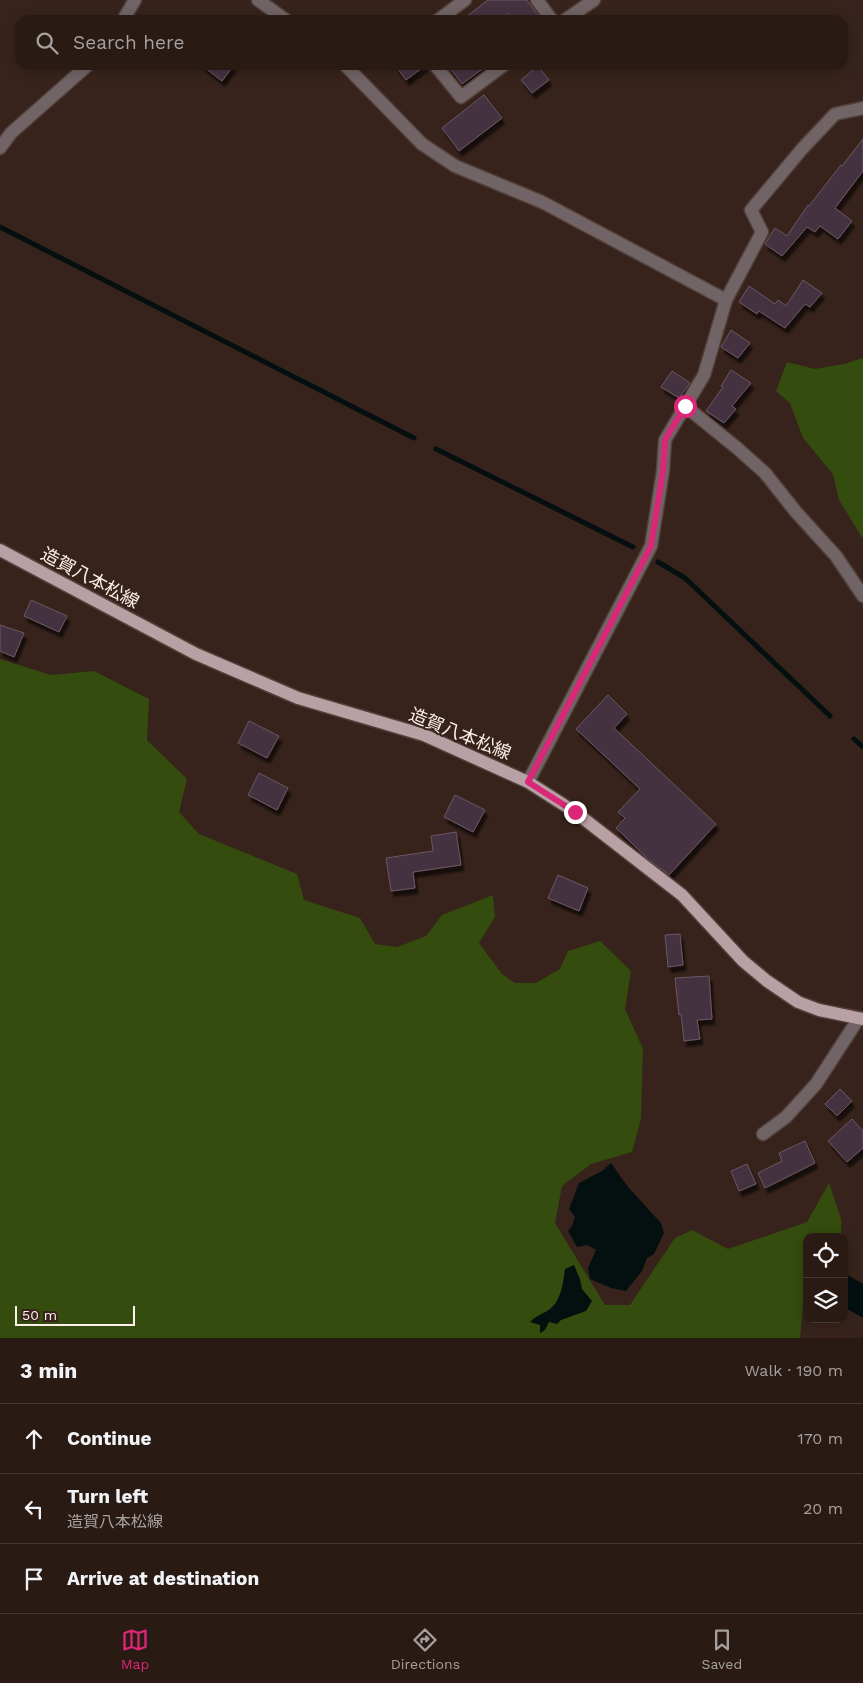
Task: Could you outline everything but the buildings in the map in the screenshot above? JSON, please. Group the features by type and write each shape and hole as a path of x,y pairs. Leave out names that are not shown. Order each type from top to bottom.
{"main road":[{"name":"造賀八本松線","path":"0,550 196,654 298,698 424,735 528,782 575,812 682,895 743,961 766,981 798,1002 818,1010 861,1019"}],"street":[{"path":"126,15 135,0"},
{"path":"258,0 279,15"},
{"path":"445,15 465,0"},
{"path":"537,0 548,15"},
{"path":"572,15 594,0"},
{"path":"0,148 12,133 82,70"},
{"path":"350,70 422,144 455,166 542,202 726,300"},
{"path":"440,70 461,97 497,70"},
{"path":"528,782 651,546 663,471 665,440 704,375 726,300 762,232 752,210 802,149 835,114 863,108"},
{"path":"685,406 765,473 796,512 836,556 863,596"},
{"path":"763,1134 786,1117 816,1084 861,1019"}],"green space":[{"path":"863,358 863,539 839,500 833,474 803,438 790,403 776,391 787,362 815,369 844,364"},
{"path":"0,659 51,675 94,671 149,699 147,740 187,779 179,812 199,834 297,874 304,900 360,918 375,944 397,947 426,936 442,915 493,895 495,917 479,943 502,974 515,983 536,983 560,969 568,951 600,941 631,971 625,1009 643,1049 641,1119 632,1152 591,1164 562,1186 555,1223 605,1305 630,1305 675,1238 692,1230 728,1249 807,1222 829,1183 841,1219 841,1233 803,1233 803,1306 800,1338 0,1338"}],"shaded area":[{"path":"611,1163 628,1187 661,1223 664,1233 654,1254 647,1258 642,1271 626,1291 611,1288 590,1279 588,1268 596,1250 587,1245 577,1247 568,1231 575,1217 569,1209 579,1183 602,1171"},
{"path":"574,1265 582,1289 592,1301 586,1311 561,1320 557,1324 549,1322 545,1330 540,1333 540,1325 530,1322 552,1308 560,1293 565,1269"},
{"path":"848,1275 863,1284 863,1318 848,1309"}],"waterway":[{"path":"0,227 414,438"},
{"path":"436,449 633,547"},
{"path":"658,562 685,578 830,716"},
{"path":"854,739 863,747"}],"route":[{"path":"575,812 528,782 651,546 663,471 665,440 685,406"}]}
